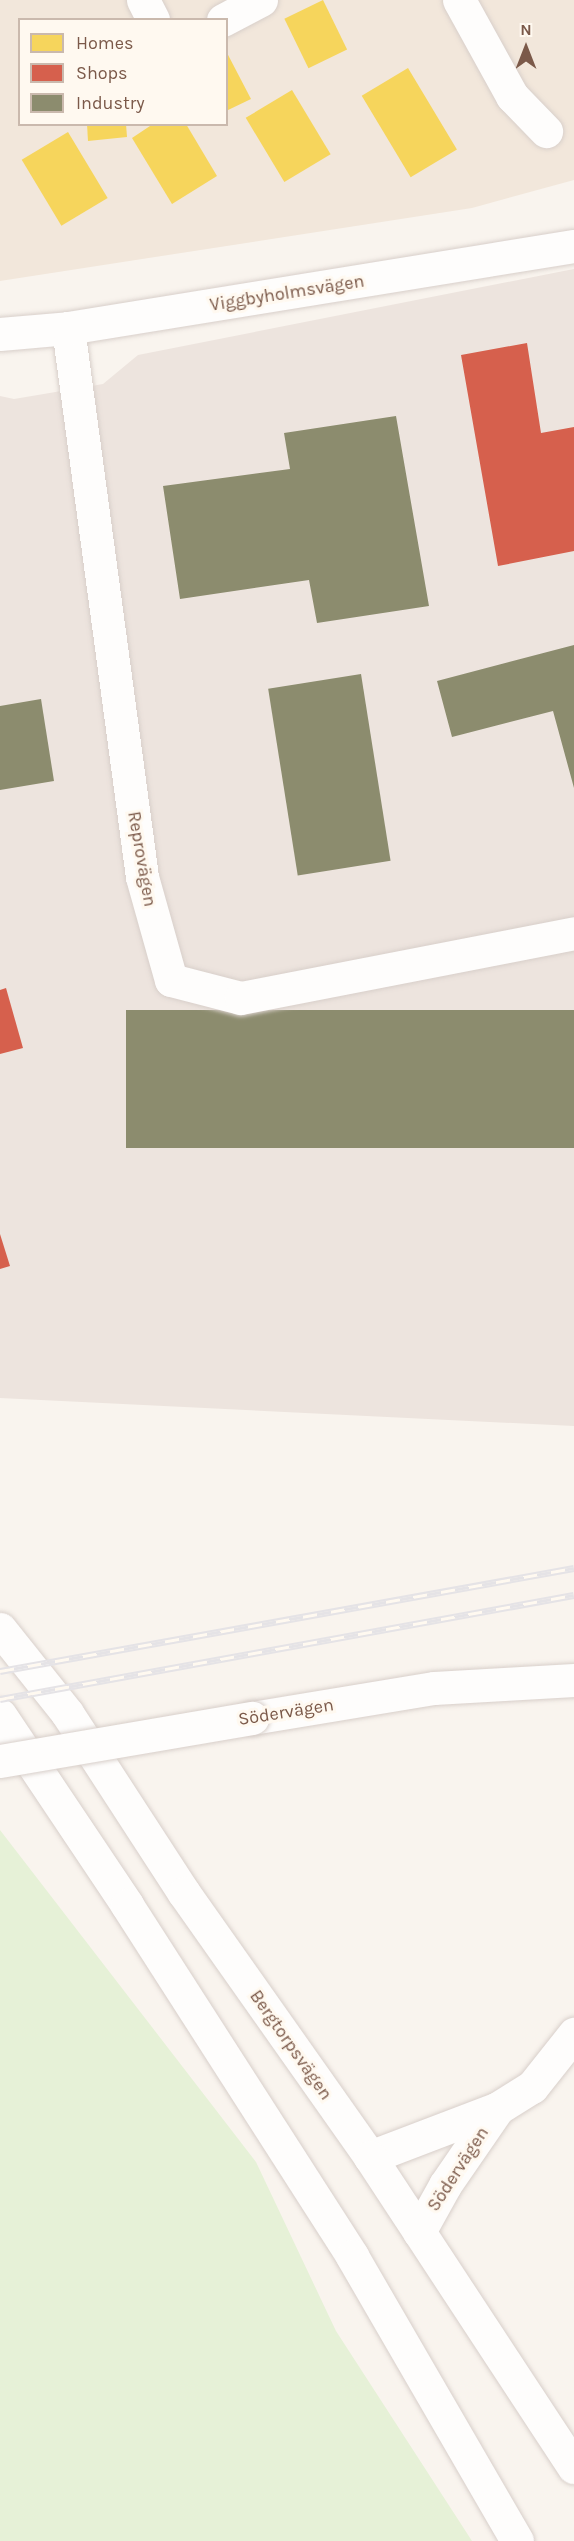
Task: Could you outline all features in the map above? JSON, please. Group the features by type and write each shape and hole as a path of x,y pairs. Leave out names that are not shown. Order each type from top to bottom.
{"street":[{"path":"143,0 152,18"},
{"path":"227,18 261,0"},
{"path":"459,0 512,96 546,131"},
{"name":"Viggbyholmsvägen","path":"0,334 68,328 574,246"},
{"name":"Reprovägen","path":"68,328 142,877 171,980 240,998 574,933"},
{"name":"Bergtorpsvägen","path":"0,1629 67,1713 184,1893 370,2157 574,2467"},
{"name":"Södervägen","path":"0,1761 435,1688 574,1680"},
{"path":"0,1715 127,1905 352,2256 517,2541"},
{"name":"Södervägen","path":"370,2157 498,2108 532,2087 574,2034"},
{"name":"Södervägen","path":"419,2232 445,2185 498,2108"}],"shaded area":[{"path":"0,0 574,0 574,180 472,208 0,281"},
{"path":"574,269 574,1426 0,1398 0,396 14,399 103,384 138,355"}],"green space":[{"path":"0,1830 256,2162 336,2331 472,2541 0,2541"}],"building: Homes":[{"path":"323,0 347,49 308,68 284,19"},
{"path":"228,55 251,99 228,110"},
{"path":"408,68 457,149 411,177 362,96"},
{"path":"292,90 331,154 284,182 246,118"},
{"path":"87,126 126,126 127,137 88,141"},
{"path":"150,126 187,126 217,176 172,204 132,138"},
{"path":"68,132 108,198 61,226 22,160"}],"building: Shops":[{"path":"527,343 541,433 574,427 574,551 498,566 461,355"},
{"path":"6,988 23,1048 0,1054 0,990"},
{"path":"0,1234 10,1266 0,1269"}],"building: Industry":[{"path":"396,416 429,606 317,623 309,580 180,599 163,486 290,469 284,433"},
{"path":"574,645 574,788 553,711 452,737 437,681"},
{"path":"361,674 391,861 298,875 268,689"},
{"path":"41,699 54,781 0,790 0,706"},
{"path":"126,1010 574,1010 574,1148 126,1148"}],"railway":[{"path":"0,1671 574,1568"},
{"path":"0,1699 574,1595"}]}
